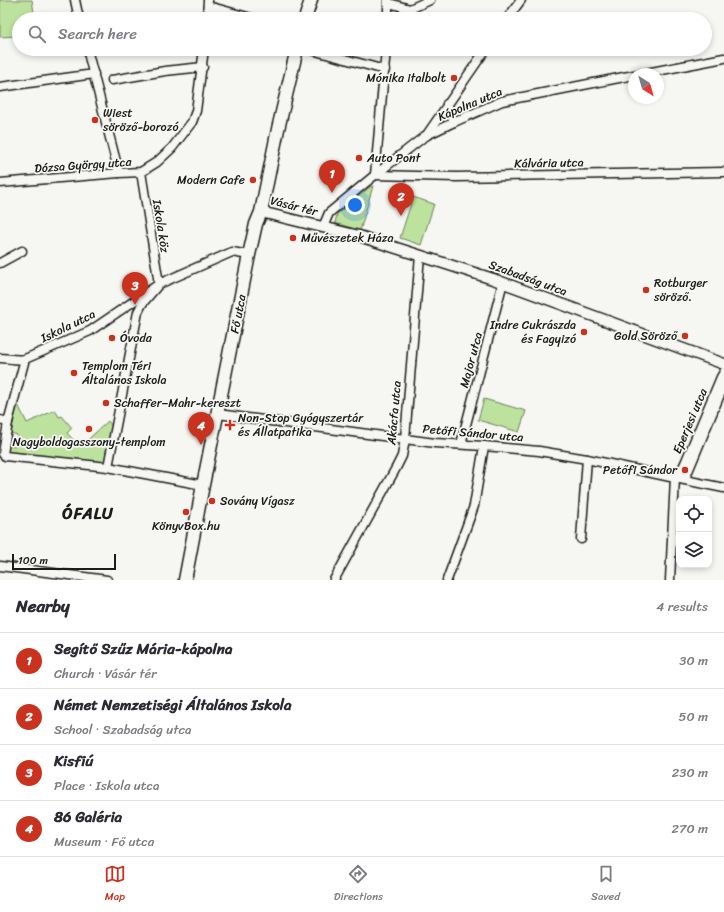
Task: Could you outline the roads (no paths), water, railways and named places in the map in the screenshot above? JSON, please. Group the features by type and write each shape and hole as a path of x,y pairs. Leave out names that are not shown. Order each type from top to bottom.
{"main road":[{"path":"307,12 311,0"},
{"name":"Fő utca","path":"184,580 249,255 295,56"}],"street":[{"path":"75,0 78,12"},
{"path":"406,12 430,0"},
{"path":"512,12 521,0"},
{"path":"388,12 388,1 410,9"},
{"path":"208,3 234,12"},
{"path":"89,56 119,173"},
{"name":"Dózsa György utca","path":"0,183 141,172 156,162 172,148 192,122 196,111 204,56"},
{"path":"334,56 385,70"},
{"path":"375,175 386,56"},
{"path":"425,136 481,56"},
{"path":"664,70 724,58"},
{"path":"112,80 165,71 203,67"},
{"path":"0,87 94,74"},
{"name":"Kápolna utca","path":"375,175 425,136 502,101 628,76"},
{"path":"447,104 454,122"},
{"name":"Iskola köz","path":"141,172 159,284"},
{"name":"Kálvária utca","path":"375,175 456,177 724,172"},
{"name":"Vásár tér","path":"260,212 322,227 329,213 375,175"},
{"name":"Szabadság utca","path":"322,227 359,236 503,282 724,364"},
{"path":"0,263 22,251"},
{"name":"Iskola utca","path":"0,358 16,360 25,359 90,331 159,284 232,252 249,255"},
{"name":"Akácfa utca","path":"334,580 402,456 405,439 420,255"},
{"name":"Major utca","path":"461,444 503,282"},
{"path":"108,467 138,312 142,304 159,284"},
{"path":"25,359 4,421 3,454 5,456 108,467 203,485"},
{"name":"Eperjesi utca","path":"670,580 675,478 681,472 724,372"},
{"name":"Eperjesi utca","path":"675,478 682,477 687,474 724,385"},
{"name":"Petőfi Sándor utca","path":"218,414 435,443 539,451 587,459 724,488"},
{"path":"448,580 474,506 484,446"},
{"path":"581,539 587,459"},
{"path":"0,566 107,580"}],"place":[{"name":"Mónika italbolt","path":"454,78"},
{"name":"Wiest söröző-borozó","path":"95,120"},
{"name":"Auto Pont","path":"359,158"},
{"name":"Modern Cafe","path":"253,180"},
{"name":"Segítő Szűz Mária-kápolna","path":"332,193"},
{"name":"Német Nemzetiségi Általános Iskola","path":"401,216"},
{"name":"Művészetek Háza","path":"293,238"},
{"name":"Rotburger söröző.","path":"646,290"},
{"name":"Kisfiú","path":"135,305"},
{"name":"Indre Cukrászda és Fagyizó","path":"584,332"},
{"name":"Gold Söröző","path":"685,336"},
{"name":"Óvoda","path":"112,338"},
{"name":"Templom Téri Általános Iskola","path":"74,373"},
{"name":"Schaffer–Mahr-kereszt","path":"106,403"},
{"name":"Non-Stop Gyógyszertár és Állatpatika","path":"230,425"},
{"name":"Nagyboldogasszony-templom","path":"89,429"},
{"name":"86 Galéria","path":"201,445"},
{"name":"Petőfi Sándor","path":"685,470"},
{"name":"Sovány Vígasz","path":"212,501"},
{"name":"KönyvBox.hu","path":"186,512"}],"district":[{"name":"ÓFALU","path":"88,513"}]}
